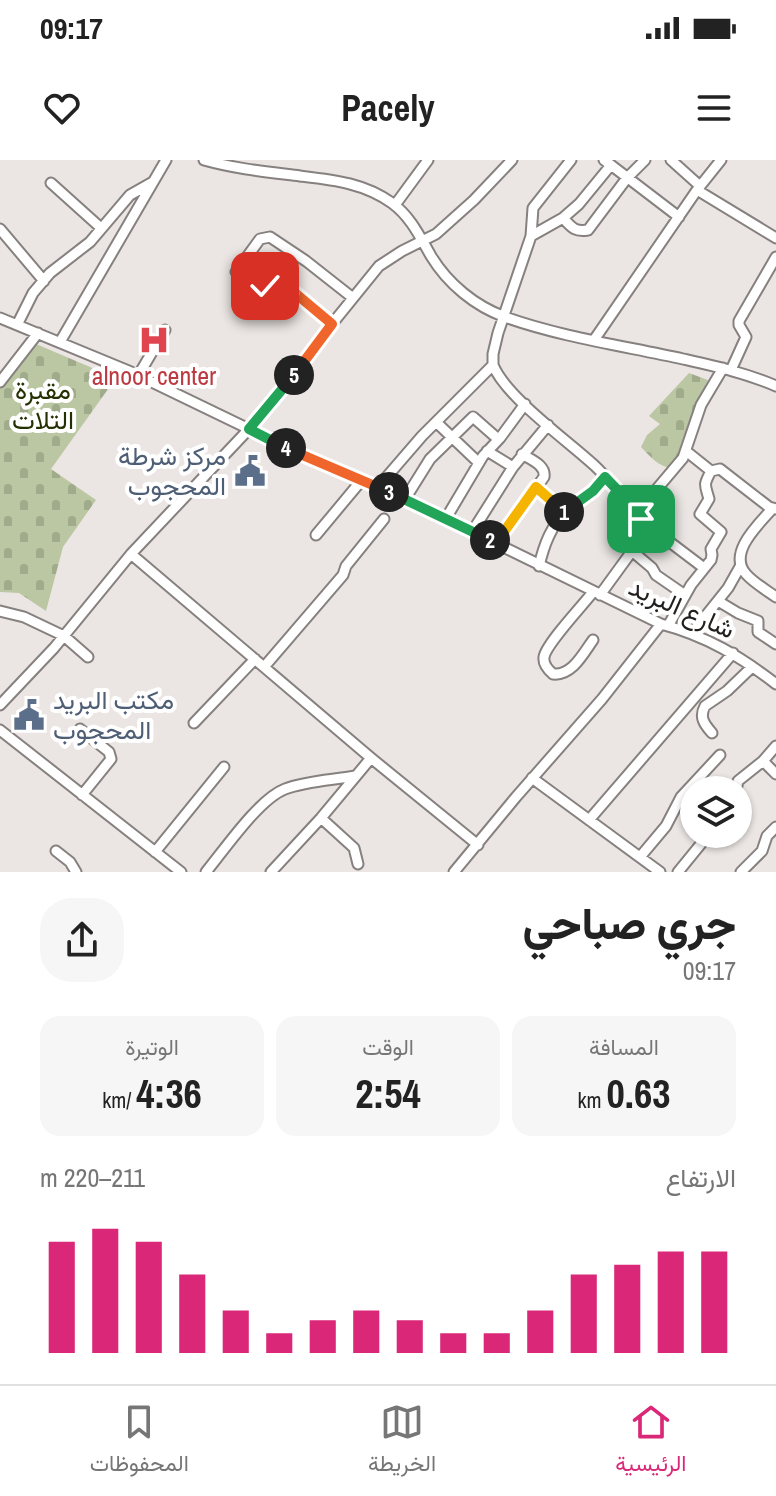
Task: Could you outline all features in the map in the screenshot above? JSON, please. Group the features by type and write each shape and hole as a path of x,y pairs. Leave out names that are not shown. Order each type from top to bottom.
{"street":[{"path":"60,342 166,160"},
{"path":"204,160 240,168 343,180 361,186 395,205 410,221 439,268 456,287 473,301 503,316 594,340 727,369 776,386"},
{"path":"395,205 428,160"},
{"path":"0,705 64,636 131,554 249,429 379,266 454,220 512,160"},
{"path":"571,160 533,208 531,236 503,316 494,348 493,365 501,379 525,404 639,512 642,521 704,568"},
{"path":"563,218 574,230 588,230 627,178 645,160"},
{"path":"671,160 698,188 776,238"},
{"path":"594,340 698,188 721,160"},
{"path":"531,236 563,218 579,204 607,163 679,217"},
{"path":"17,325 33,293 50,273 90,242 130,195 154,181"},
{"path":"51,183 101,228"},
{"path":"0,229 44,281"},
{"path":"236,272 260,239 270,237 353,298"},
{"path":"685,595 656,575 623,539 642,507 679,464 701,405 746,337 739,321 776,257"},
{"path":"265,286 274,282 283,283 332,324"},
{"name":"شارع البريد","path":"0,318 138,376 281,446 405,499 597,594 665,625 692,633 733,653 776,683"},
{"path":"138,376 165,330"},
{"path":"0,382 38,333"},
{"path":"378,487 400,460 493,365"},
{"path":"445,520 487,451 525,404"},
{"path":"405,499 430,459 474,417 498,439"},
{"path":"436,422 479,463"},
{"path":"472,532 522,454 548,425"},
{"path":"487,451 513,467"},
{"path":"686,451 711,471"},
{"path":"496,543 544,477 544,469 522,454"},
{"path":"454,872 665,625 712,557 711,547 721,532 700,514 709,499 704,483 711,471 720,469 774,509 744,543 741,565 746,574 776,597"},
{"path":"539,566 551,530 565,512 593,491 605,477"},
{"path":"316,535 361,481"},
{"path":"536,487 565,512"},
{"path":"264,667 343,575 346,566 384,519"},
{"path":"593,640 563,674 553,674 546,667 544,660 548,647 632,551"},
{"path":"131,554 478,845"},
{"path":"692,633 728,588 741,565"},
{"path":"718,601 758,621 758,632 776,644"},
{"path":"0,611 24,617 64,636 88,657"},
{"path":"589,820 733,653"},
{"path":"194,723 255,659"},
{"path":"712,733 702,718 705,706 727,691 752,667"},
{"path":"80,729 109,752 111,759 82,795"},
{"path":"0,730 181,872"},
{"path":"744,776 776,746"},
{"path":"640,857 666,826 681,797 720,755"},
{"path":"271,872 371,758"},
{"path":"763,761 776,774"},
{"path":"155,852 224,767"},
{"path":"206,872 249,820 277,793 295,786 355,776"},
{"path":"532,778 660,872"},
{"path":"321,818 354,848 358,864"},
{"path":"741,872 762,851 767,836 776,827"},
{"path":"678,872 698,848"},
{"path":"56,851 70,862 76,872"}],"green space":[{"name":"مقبرة التلات","path":"36,344 116,378 51,469 96,500 63,547 46,611 19,593 0,592 0,389"},
{"path":"689,373 708,380 691,418 686,448 672,468 663,466 641,447 647,435 660,424 649,416"}],"place":[{"name":"alnoor center","path":"154,340"},
{"name":"مركز شرطة المحجوب","path":"250,471"},
{"name":"مكتب البريد المحجوب","path":"29,715"}],"route":[{"path":"265,286 274,282 283,283 332,324 249,429 496,543 536,487 565,512 598,487 605,477 639,509 641,519"}]}
